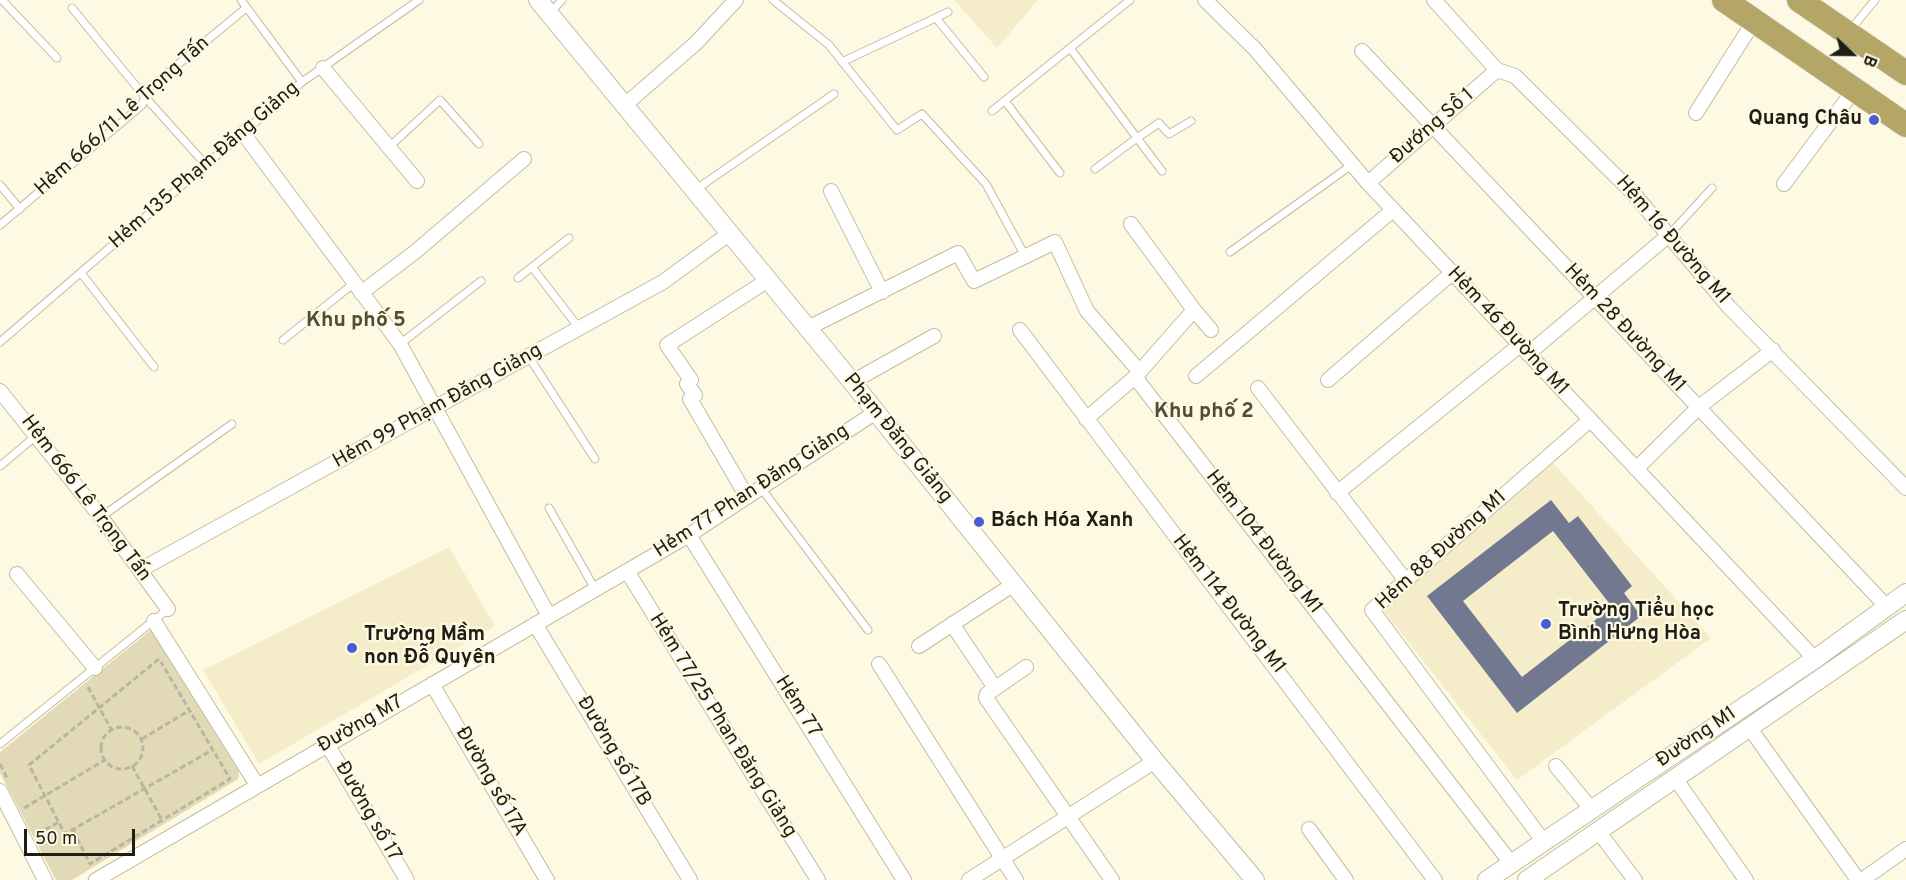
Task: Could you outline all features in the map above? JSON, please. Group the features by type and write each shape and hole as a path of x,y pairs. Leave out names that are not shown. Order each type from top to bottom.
{"highway":[{"path":"1724,0 1750,10 1906,108"},
{"path":"1799,0 1906,73"},
{"path":"1821,0 1906,57"},
{"path":"1750,10 1854,90 1906,125"}],"street":[{"path":"625,105 696,43 736,0"},
{"name":"Hẻm 46 Đường M1","path":"1205,0 1255,49 1368,183 1815,659"},
{"name":"Hẻm 16 Đường M1","path":"1434,0 1497,70 1515,76 1633,193 1729,307 1906,488"},
{"name":"Phạm Đăng Giảng","path":"544,7 852,382 1155,761 1256,880"},
{"path":"1696,113 1750,10"},
{"name":"Hẻm 28 Đường M1","path":"1362,51 1887,607"},
{"path":"323,68 417,181"},
{"name":"Đướng Sồ 1","path":"1368,183 1497,70"},
{"path":"1784,184 1854,90"},
{"path":"243,133 400,344 549,616"},
{"path":"357,288 415,252 524,159"},
{"path":"831,191 882,292"},
{"path":"1196,376 1393,210"},
{"path":"1131,224 1211,330"},
{"name":"Hẻm 99 Phạm Đăng Giảng","path":"140,570 663,282 730,233"},
{"path":"1337,494 1594,297 1669,235"},
{"name":"Hẻm 104 Đường M1","path":"1026,258 1055,242 1088,311 1511,863"},
{"path":"808,328 958,253 974,281 1026,258"},
{"path":"1328,380 1452,273"},
{"path":"747,497 690,399 695,395 687,384 692,380 667,345 768,280"},
{"path":"1086,419 1138,375 1194,310"},
{"name":"Hẻm 114 Đường M1","path":"1020,330 1435,880"},
{"path":"852,382 934,336"},
{"path":"1636,469 1699,407 1773,350"},
{"path":"1258,388 1337,494 1406,581"},
{"name":"Hẻm 666 Lê Trọng Tấn","path":"0,391 101,517 168,609"},
{"name":"Hẻm 77 Phan Đăng Giảng","path":"627,571 689,535 876,412"},
{"name":"Hẻm 88 Đường M1","path":"1544,842 1372,610 1590,420"},
{"name":"Hẻm 77","path":"689,535 904,880"},
{"name":"Đường M7","path":"96,880 627,571"},
{"name":"Hẻm 77/25 Phan Đăng Giảng","path":"627,571 818,880"},
{"path":"17,574 95,673"},
{"path":"919,646 1014,584"},
{"name":"Đường M1","path":"1486,880 1815,659 1906,593"},
{"path":"1887,607 1904,621"},
{"path":"154,621 257,785"},
{"name":"Đường M1","path":"1527,880 1904,621"},
{"name":"Đường số 17B","path":"535,624 690,880"},
{"path":"952,624 995,688"},
{"path":"879,664 1016,880"},
{"path":"1026,667 987,694 986,698 1112,880"},
{"name":"Đường số 17A","path":"432,684 547,880"},
{"path":"1749,727 1857,880"},
{"name":"Đường số 17","path":"327,744 407,880"},
{"path":"969,880 1155,761"},
{"path":"1556,766 1592,810"},
{"path":"1675,778 1746,880"},
{"path":"0,790 45,880"},
{"path":"1309,829 1346,880"},
{"path":"1598,831 1635,880"},
{"path":"1862,880 1906,849"}],"lane":[{"path":"2,0 57,58"},
{"path":"241,0 302,82"},
{"name":"Hẻm 135 Phạm Đăng Giảng","path":"0,342 302,82 418,0"},
{"path":"544,7 562,0"},
{"path":"773,0 802,25 824,39 897,130 922,114 986,184 1026,258"},
{"path":"992,111 1130,0"},
{"path":"1856,23 1875,0"},
{"path":"72,8 145,97 206,165"},
{"name":"Hẻm 666/11 Lê Trọng Tấn","path":"0,225 142,105 147,90 246,8"},
{"path":"842,62 948,12"},
{"path":"936,18 984,77"},
{"path":"1070,48 1162,171"},
{"path":"695,190 834,94"},
{"path":"389,147 440,100 479,144"},
{"path":"1005,101 1060,173"},
{"path":"1095,169 1159,123 1169,134 1191,121"},
{"path":"1230,252 1353,164"},
{"path":"0,185 20,209"},
{"path":"1669,235 1712,188"},
{"path":"518,278 569,238"},
{"path":"532,267 579,328"},
{"path":"81,273 154,367"},
{"path":"400,344 481,281"},
{"path":"283,340 357,288"},
{"path":"529,357 595,459"},
{"path":"101,517 232,424"},
{"path":"0,466 37,435"},
{"path":"761,488 868,630"},
{"path":"549,508 595,590"},
{"path":"0,744 95,673 168,609"}],"path":[{"path":"72,830 90,864 230,779 154,650"},
{"path":"159,658 29,765 64,834 214,749"},
{"path":"78,692 87,685 95,673"},
{"path":"87,685 112,730"},
{"path":"141,739 204,701"},
{"path":"131,729 141,739 142,753 132,766 116,768 105,760 103,742 112,730 131,729"},
{"path":"23,809 105,760"},
{"path":"132,766 171,835"},
{"path":"36,834 58,822"}],"shaded area":[{"path":"954,0 1038,0 997,48"},
{"name":"Trường Tiểu học Bình Hưng Hòa","path":"1553,463 1711,638 1517,780 1383,610"},
{"name":"Trường Mầm non Đỗ Quyên","path":"449,547 495,626 259,764 203,670"},
{"path":"152,629 162,634 239,769 238,779 72,880 56,880 0,773 0,752"}],"building":[{"path":"1551,500 1569,523 1578,516 1632,586 1624,593 1641,616 1517,713 1427,596","holes":["1553,531 1612,607 1522,677 1463,601"]}],"place":[{"name":"Quang Châu","path":"1874,120"},
{"name":"Bách Hóa Xanh","path":"979,522"},
{"name":"Trường Tiểu học Bình Hưng Hòa","path":"1546,624"},
{"name":"Trường Mầm non Đỗ Quyên","path":"352,648"}],"district":[{"name":"Khu phố 5","path":"356,322"},
{"name":"Khu phố 2","path":"1204,413"}]}
